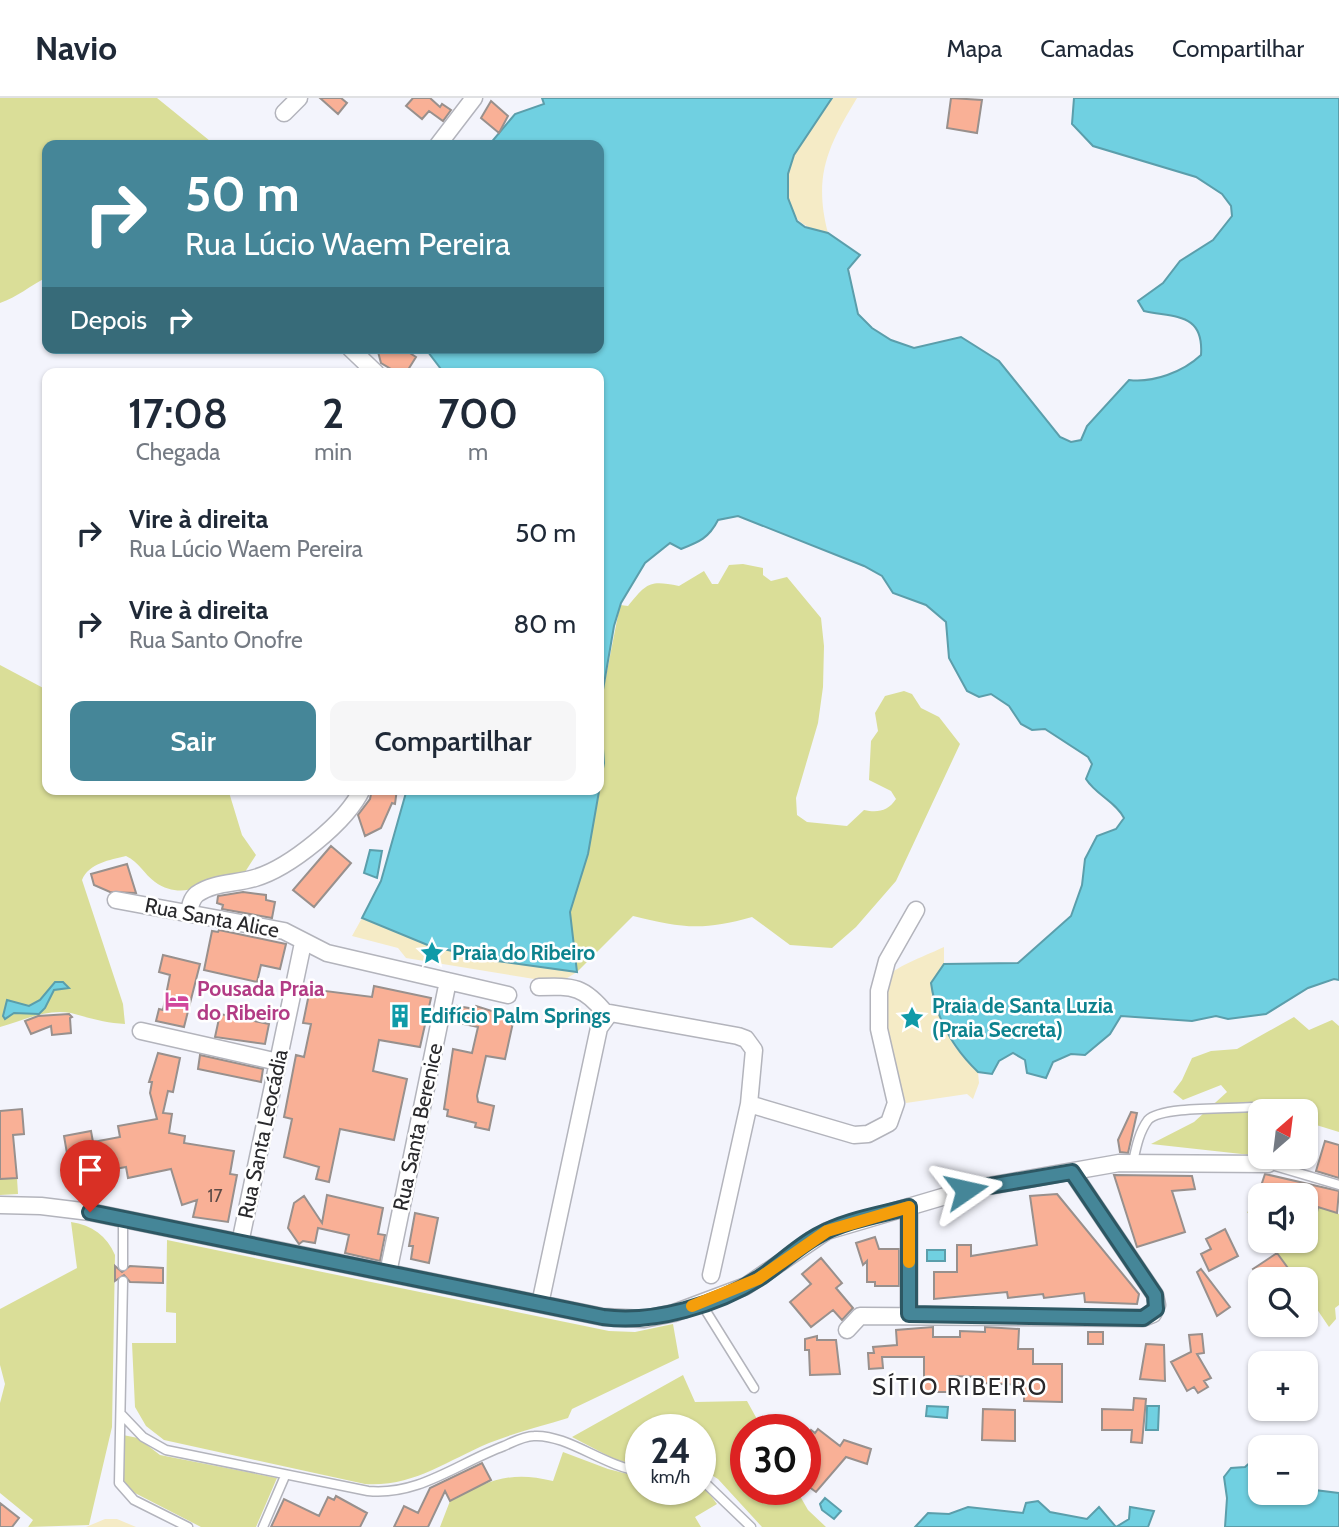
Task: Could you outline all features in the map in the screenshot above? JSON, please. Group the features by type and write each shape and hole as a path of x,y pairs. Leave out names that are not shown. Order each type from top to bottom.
{"street":[{"path":"284,113 299,98"},
{"path":"442,140 474,98"},
{"path":"356,354 371,368"},
{"path":"188,913 192,900 198,893 260,876 298,855 348,810 358,795"},
{"name":"Rua Santa Alice","path":"116,900 284,931 303,943 343,957 508,995"},
{"path":"749,1104 854,1135 880,1130 889,1123 896,1103 879,1030 879,991 887,961 916,910"},
{"name":"Rua Santa Leocádia","path":"240,1243 303,943"},
{"name":"Rua Santa Berenice","path":"388,1273 448,981"},
{"path":"539,987 574,987 586,992 607,1015"},
{"path":"540,1304 599,1028 607,1015 617,1012 746,1039 754,1050 749,1104 711,1275"},
{"path":"141,1031 278,1062"},
{"path":"0,1205 65,1208 630,1320 659,1317 758,1279 827,1231 975,1188 1133,1162 1248,1164"},
{"path":"847,1329 860,1316 909,1314 1143,1318 1156,1309 1155,1295 1072,1172"},
{"path":"909,1207 909,1314"}],"lane":[{"path":"1133,1162 1136,1146 1150,1118 1167,1111 1248,1107"},
{"path":"1285,1169 1339,1185"},
{"path":"123,1220 123,1266"},
{"path":"123,1282 122,1415 117,1476 123,1490 134,1500 188,1527"},
{"path":"701,1303 754,1388"},
{"path":"122,1415 143,1437 166,1450 368,1491 394,1492 421,1486 474,1457 536,1436 551,1438 610,1464 625,1468"},
{"path":"263,1527 285,1476"},
{"path":"716,1493 751,1527"}],"green space":[{"path":"0,98 157,98 209,140 42,140 42,280 0,303"},
{"path":"743,564 763,568 763,575 771,581 787,577 821,618 824,646 823,687 818,723 796,798 797,815 807,822 847,826 864,810 882,810 896,799 891,791 869,780 871,741 878,731 875,713 885,696 904,691 912,694 921,708 939,717 960,744 896,881 856,927 832,948 790,945 752,917 692,926 633,916 577,972 570,912 588,854 598,795 604,795 604,687 620,605 628,606 649,585 661,583 679,586 704,571 712,584 718,584 729,565"},
{"path":"0,665 42,687 42,795 230,795 242,835 256,855 245,872 189,890 166,888 155,882 126,856 101,863 90,870 82,880 123,1004 125,1024 53,1012 0,1027"},
{"path":"1294,1017 1309,1030 1332,1020 1339,1026 1339,1132 1318,1126 1318,1099 1248,1099 1248,1155 1151,1144 1194,1122 1227,1092 1221,1085 1183,1100 1173,1092 1192,1058 1211,1051 1237,1049"},
{"path":"17,1178 18,1194 0,1195 0,1179"},
{"path":"1318,1207 1339,1214 1339,1305 1335,1308 1336,1319 1329,1327 1318,1311 1318,1267 1287,1267 1277,1253 1318,1253"},
{"path":"71,1222 98,1232 115,1255 112,1427 89,1525 28,1527 33,1520 0,1493 0,1403 5,1384 0,1365 0,1309 77,1268"},
{"path":"167,1240 609,1331 635,1332 673,1324 679,1358 572,1409 568,1418 499,1439 414,1477 383,1484 365,1484 164,1440 146,1426 135,1407 132,1343 176,1343 176,1313 166,1312"},
{"path":"683,1375 695,1402 747,1401 754,1414 730,1414 730,1492 716,1478 716,1414 625,1414 625,1462 616,1460 572,1437"},
{"path":"123,1435 138,1438 160,1455 277,1478 256,1527 201,1527 131,1491 123,1479"},
{"path":"563,1452 625,1473 625,1505 715,1505 695,1517 701,1527 440,1527 450,1501 488,1483 511,1477 553,1481"},
{"path":"742,1505 805,1505 826,1527 762,1527"}],"sand":[{"path":"832,98 857,98 838,131 826,162 822,195 828,233 808,227 798,220 789,201 787,186 793,159"},
{"name":"Praia do Ribeiro","path":"362,918 430,946 497,961 577,972 559,983 406,958 398,948 352,936"},
{"name":"Praia de Santa Luzia (Praia Secreta)","path":"944,947 944,964 931,983 954,1046 978,1072 979,1083 973,1099 967,1094 906,1103 887,1038 882,1002 883,987 891,973"},
{"path":"105,1519 117,1519 136,1527 86,1527"}],"water":[{"path":"542,98 832,98 794,155 788,174 788,198 797,221 805,227 828,233 860,255 848,269 858,314 872,328 891,340 914,348 961,337 999,361 1060,437 1071,442 1081,440 1087,426 1129,380 1148,380 1167,375 1201,355 1201,341 1192,324 1176,317 1144,311 1138,301 1163,283 1180,261 1213,240 1232,216 1231,206 1222,194 1196,177 1093,146 1072,124 1074,98 1339,98 1339,980 1334,979 1308,988 1266,1014 1228,1019 1216,1016 1192,1021 1121,1016 1110,1034 1085,1055 1071,1054 1053,1062 1046,1078 1027,1073 1025,1060 1013,1053 999,1061 992,1074 978,1072 960,1053 947,1032 937,1009 931,983 944,964 1018,963 1071,916 1082,885 1085,859 1097,836 1116,829 1124,818 1086,779 1092,764 1088,757 1045,729 1032,730 1021,724 1009,706 991,694 979,697 967,691 949,658 946,622 926,605 893,593 882,576 864,566 738,516 718,520 707,535 681,549 670,543 645,563 621,603 614,626 604,684 604,368 440,368 430,354 604,354 604,140 493,140 515,114 544,104"},
{"path":"405,795 598,795 588,854 570,912 577,972 497,961 430,946 362,918 381,881"},
{"path":"370,850 382,851 377,878 364,873"},
{"path":"55,982 63,982 69,988 54,990 39,1014 14,1013 5,1019 3,1016 7,1000 29,1006 40,1000"},
{"path":"927,1250 945,1250 945,1261 927,1261"},
{"path":"927,1406 948,1407 947,1418 926,1416"},
{"path":"1147,1406 1159,1406 1158,1430 1146,1430"},
{"path":"1248,1464 1248,1505 1318,1505 1318,1490 1339,1493 1339,1527 1225,1527 1227,1498 1224,1477 1231,1468"},
{"path":"825,1498 841,1511 834,1519 822,1510 821,1503"},
{"path":"1038,1501 1050,1512 1087,1519 1099,1507 1116,1527 915,1527 928,1513 949,1514 968,1507 1023,1513 1026,1503"},
{"path":"1130,1507 1154,1511 1148,1527 1116,1527 1129,1519"}],"building":[{"path":"320,98 341,98 347,103 338,114"},
{"path":"413,98 430,98 440,107 442,104 451,110 443,121 429,111 422,119 406,106"},
{"path":"951,98 982,100 977,133 947,128"},
{"path":"491,101 508,116 499,133 481,118"},
{"path":"379,354 411,354 416,357 409,368 390,368 381,363"},
{"path":"371,795 396,795 395,804 392,803 381,828 365,836 358,815"},
{"path":"331,846 351,863 314,907 293,890"},
{"path":"127,864 136,893 110,892 94,885 91,874"},
{"path":"243,892 266,895 266,900 275,902 272,918 222,909 223,905 217,903 218,896"},
{"path":"219,930 286,944 280,969 261,965 257,982 204,970 212,931"},
{"path":"163,955 200,964 184,1027 156,1021 159,1009 163,1010 170,975 159,972"},
{"path":"374,986 431,998 420,1047 379,1040 373,1071 407,1079 394,1140 340,1129 329,1182 316,1179 319,1167 284,1157 292,1119 284,1117 296,1055 304,1057 311,1024 303,1023 310,989 372,997"},
{"path":"457,1006 475,1009 476,1006 514,1018 505,1059 486,1056 477,1096 478,1102 494,1106 489,1130 475,1127 476,1123 447,1116 448,1110 444,1109 453,1049 472,1053 478,1027 454,1022"},
{"path":"69,1014 72,1017 71,1033 52,1035 51,1026 31,1034 25,1021 38,1016"},
{"path":"220,1014 269,1024 265,1044 215,1037"},
{"path":"158,1053 180,1058 173,1092 168,1091 163,1113 172,1114 169,1133 185,1136 184,1143 234,1151 230,1174 237,1175 228,1222 193,1217 197,1200 182,1205 171,1169 128,1178 126,1167 99,1172 101,1182 73,1188 64,1136 91,1131 93,1142 120,1137 118,1126 157,1119 150,1093 152,1082 149,1082"},
{"path":"200,1055 263,1069 261,1082 198,1069"},
{"path":"22,1109 24,1134 13,1135 17,1178 0,1179 0,1111"},
{"path":"1131,1112 1137,1113 1128,1153 1120,1152 1118,1140"},
{"path":"1325,1141 1339,1145 1339,1178 1316,1171"},
{"path":"1265,1174 1304,1183 1262,1183"},
{"path":"1114,1175 1192,1176 1195,1189 1172,1191 1185,1232 1137,1247"},
{"path":"1318,1186 1339,1191 1337,1213 1318,1207"},
{"path":"1057,1194 1139,1294 1137,1304 1085,1302 1084,1293 1044,1298 1043,1294 1008,1298 1007,1292 934,1299 934,1272 957,1272 957,1245 971,1245 971,1256 1037,1245 1030,1196"},
{"path":"327,1195 383,1208 378,1234 385,1235 380,1261 345,1253 349,1235 318,1228 315,1243 303,1241 299,1244 288,1228 294,1203 304,1196 322,1223"},
{"path":"415,1213 438,1218 429,1263 411,1259 413,1246 409,1246"},
{"path":"1225,1229 1238,1256 1209,1271 1201,1254 1211,1249 1206,1239"},
{"path":"875,1237 879,1249 899,1249 899,1286 875,1286 875,1282 867,1282 867,1261 863,1265 856,1243"},
{"path":"1277,1253 1287,1267 1256,1267"},
{"path":"821,1258 842,1283 836,1288 853,1308 842,1320 833,1310 811,1327 790,1302 811,1284 802,1274"},
{"path":"115,1266 122,1272 130,1266 163,1268 163,1283 130,1282 124,1275 115,1281"},
{"path":"1201,1269 1230,1307 1217,1316 1197,1272"},
{"path":"933,1327 933,1337 960,1337 960,1331 985,1332 985,1327 1019,1329 1018,1349 1033,1349 1033,1364 1062,1364 1062,1402 1024,1401 1024,1385 983,1383 983,1377 950,1376 950,1392 924,1392 924,1357 882,1357 883,1368 869,1369 868,1353 874,1353 873,1347 897,1345 896,1330"},
{"path":"1088,1332 1103,1332 1103,1344 1088,1344"},
{"path":"1202,1334 1204,1353 1197,1354 1211,1378 1204,1381 1208,1387 1198,1393 1194,1387 1187,1391 1171,1362 1191,1352 1189,1335"},
{"path":"817,1336 817,1340 836,1340 840,1374 810,1375 809,1350 805,1350 805,1339"},
{"path":"1146,1344 1164,1345 1165,1381 1140,1379"},
{"path":"1134,1398 1146,1399 1142,1443 1131,1442 1132,1430 1102,1430 1102,1409 1133,1410"},
{"path":"983,1409 1015,1410 1015,1441 982,1440"},
{"path":"821,1431 840,1446 844,1440 871,1449 867,1464 846,1457 821,1486"},
{"path":"482,1463 491,1480 450,1501 445,1491 428,1527 394,1527 404,1506 418,1513 430,1488"},
{"path":"336,1496 367,1513 360,1527 271,1527 284,1499 319,1516 328,1497 334,1500"},
{"path":"0,1503 19,1518 12,1527 0,1527"}],"slow traffic":[{"path":"692,1306 758,1279 827,1231 909,1207 909,1262"}],"place":[{"name":"Praia do Ribeiro","path":"432,953"},
{"name":"Pousada Praia do Ribeiro","path":"177,1001"},
{"name":"Edifício Palm Springs","path":"400,1016"},
{"name":"Praia de Santa Luzia (Praia Secreta)","path":"912,1018"}],"district":[{"name":"SÍTIO RIBEIRO","path":"960,1387"}],"route":[{"path":"90,1212 603,1317 630,1320 674,1313 727,1294 758,1279 827,1231 909,1207 909,1314 1143,1318 1153,1314 1157,1304 1155,1295 1072,1172 966,1190"}]}
